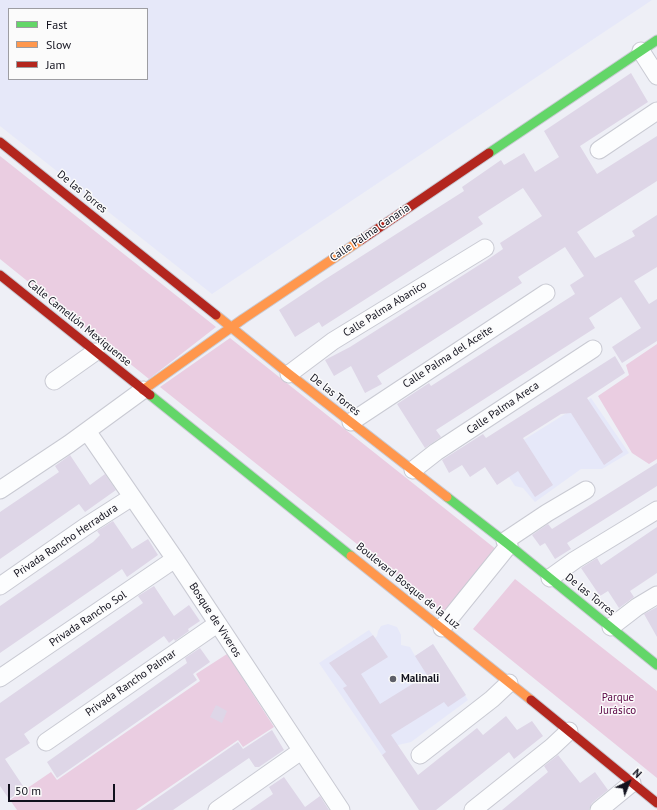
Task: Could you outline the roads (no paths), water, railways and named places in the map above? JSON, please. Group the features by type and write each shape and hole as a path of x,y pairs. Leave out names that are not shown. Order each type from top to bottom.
{"main road":[{"name":"Calle Palma Canaria","path":"143,390 231,328 657,40"},
{"name":"De las Torres","path":"0,142 231,328 507,543 657,664"},
{"name":"Calle Camellón Mexiquense","path":"0,275 143,390"},
{"name":"Boulevard Bosque de la Luz","path":"143,390 442,628 657,803"}],"street":[{"path":"641,51 657,76"},
{"path":"599,150 657,111"},
{"name":"Calle Palma Abanico","path":"289,374 333,341 484,248"},
{"name":"Calle Palma del Aceite","path":"351,422 546,293"},
{"name":"Calle Palma Areca","path":"414,470 436,452 593,348"},
{"path":"54,381 95,352"},
{"name":"Calle Palma Canaria","path":"0,490 143,390"},
{"name":"Bosque de Viveros","path":"86,431 175,559 341,810"},
{"path":"442,628 507,543 547,513 586,490"},
{"name":"Privada Rancho Herradura","path":"0,586 85,526 132,497"},
{"path":"550,578 576,560 657,510"},
{"name":"Privada Rancho Sol","path":"0,678 175,559"},
{"path":"611,627 657,594"},
{"name":"Privada Rancho Palmar","path":"46,742 217,624"},
{"path":"420,755 492,699 509,683"},
{"path":"473,810 552,747 569,731"},
{"path":"217,810 301,751"},
{"path":"599,810 632,782"}],"place":[{"name":"Malinali","path":"393,679"}],"park label":[{"name":"Parque Jurásico","path":"618,704"}]}
